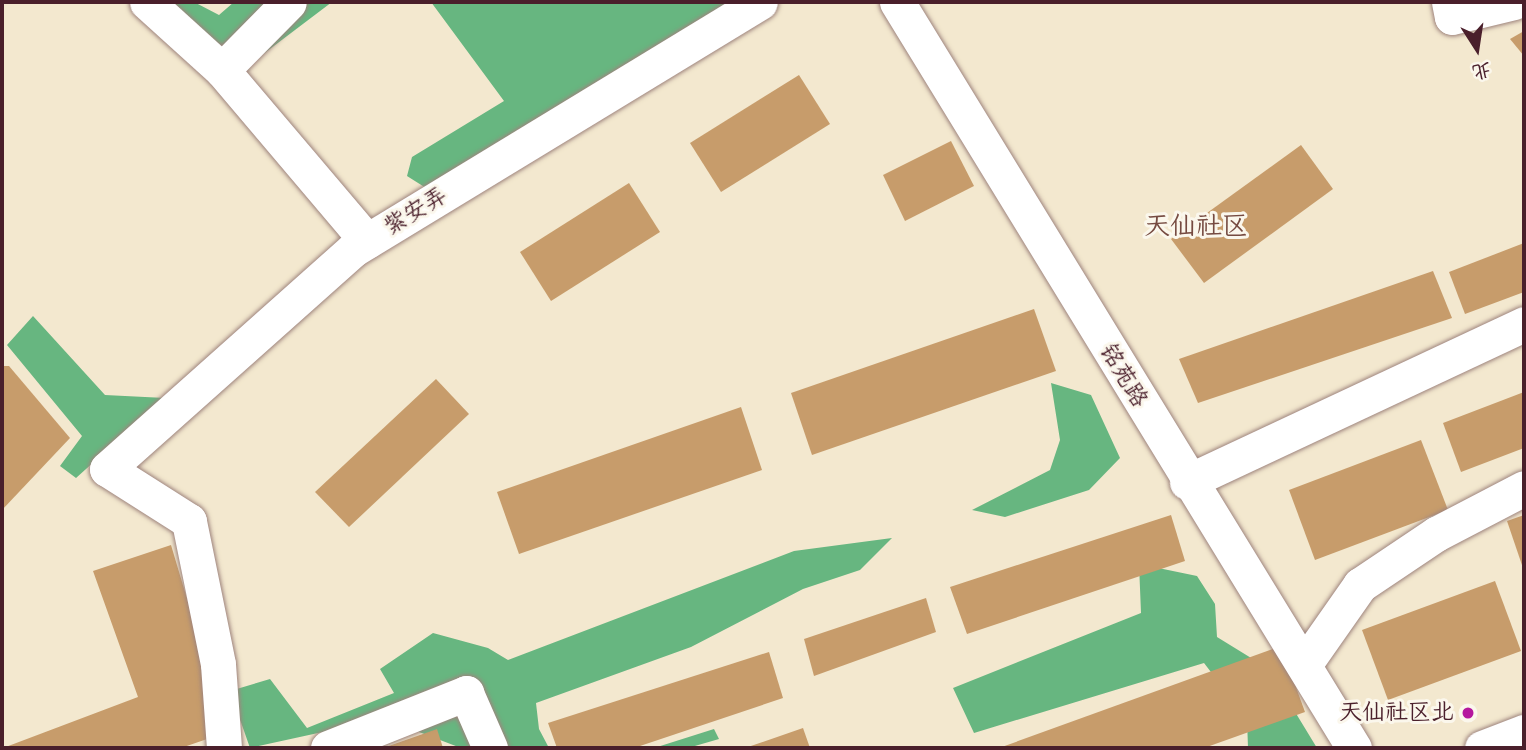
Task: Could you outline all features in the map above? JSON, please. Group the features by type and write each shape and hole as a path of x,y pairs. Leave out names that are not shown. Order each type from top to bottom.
{"street":[{"path":"147,2 222,70 367,241"},
{"path":"222,70 289,2"},
{"name":"紫安弄","path":"224,748 218,664 189,522 107,469 367,241 760,2"},
{"name":"铭苑路","path":"897,2 1187,482 1242,562 1354,748"},
{"path":"1449,2 1452,17 1514,2"},
{"path":"1187,482 1491,335 1524,324"},
{"path":"1304,665 1360,586 1436,534 1524,488"},
{"path":"328,748 466,693 490,748"},
{"path":"1482,748 1524,732"}],"green space":[{"path":"154,2 194,2 219,15 234,2 332,2 234,76"},
{"path":"431,2 730,2 426,188 407,176 412,157 504,101"},
{"path":"33,316 105,395 165,398 76,478 60,466 82,436 7,345"},
{"path":"1051,383 1091,395 1120,458 1089,490 1005,517 972,510 1050,470 1060,440"},
{"path":"892,538 860,570 803,589 691,647 536,703 539,729 549,748 461,748 406,727 341,728 250,748 230,691 270,679 307,728 394,693 380,669 433,633 488,648 508,660 794,551"},
{"path":"1139,564 1197,576 1215,604 1217,637 1269,669 1317,748 1248,748 1247,719 1204,663 974,733 953,688 1141,613"},
{"path":"714,729 719,739 688,748 654,748"}],"building":[{"path":"1524,31 1524,56 1510,39"},
{"path":"799,75 830,124 721,192 690,143"},
{"path":"951,141 974,186 905,221 883,175"},
{"path":"1301,145 1333,189 1204,283 1171,239"},
{"path":"629,183 660,232 551,301 520,252"},
{"path":"1524,243 1524,292 1465,314 1449,272"},
{"path":"1433,271 1452,318 1198,403 1179,359"},
{"path":"1034,309 1056,371 812,455 791,393"},
{"path":"2,366 9,366 70,438 2,510"},
{"path":"436,379 469,414 349,527 315,492"},
{"path":"1524,392 1524,448 1461,472 1443,423"},
{"path":"741,407 762,470 519,554 497,492"},
{"path":"1421,440 1448,510 1315,560 1289,490"},
{"path":"1171,515 1185,561 967,634 950,587"},
{"path":"1524,515 1524,571 1507,521"},
{"path":"171,545 211,679 210,738 181,748 3,748 138,697 93,571"},
{"path":"1495,581 1521,651 1388,700 1362,630"},
{"path":"926,598 936,632 814,676 804,639"},
{"path":"1281,646 1305,712 1204,748 999,748"},
{"path":"769,652 783,698 634,748 557,748 548,723"},
{"path":"803,728 810,748 745,748"},
{"path":"437,729 443,748 383,748"}],"place":[{"name":"天仙社区北","path":"1468,713"}],"district":[{"name":"天仙社区","path":"1196,228"}]}
